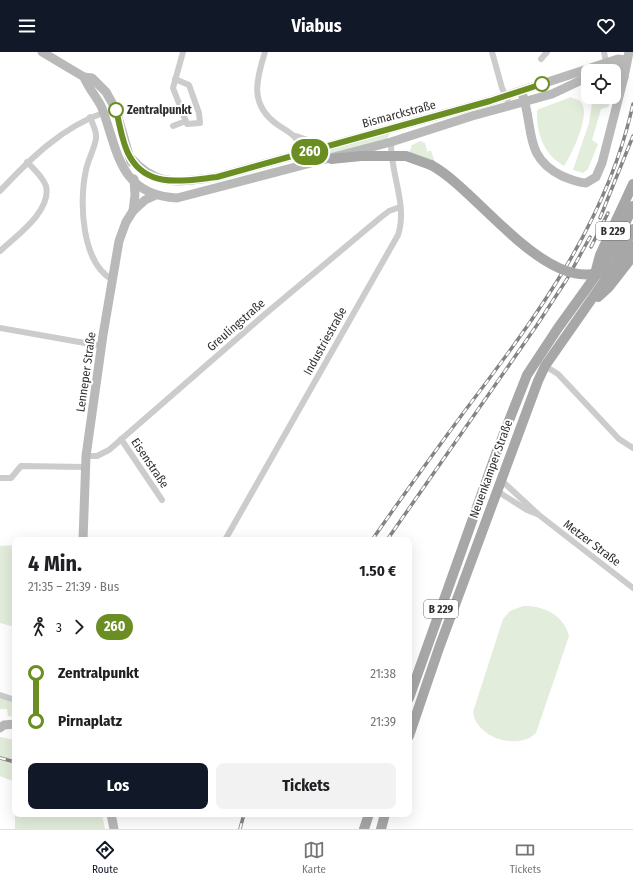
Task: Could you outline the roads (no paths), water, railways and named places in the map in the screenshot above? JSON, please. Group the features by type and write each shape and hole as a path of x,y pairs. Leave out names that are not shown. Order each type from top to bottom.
{"main road":[{"path":"42,52 84,77 92,78 109,97 116,110 124,140"},
{"path":"522,91 531,140 538,157 546,166 556,172 576,182 589,183 596,177 605,153 629,52"},
{"name":"Bismarckstraße","path":"130,157 138,166 151,176 165,181 180,182 217,177 417,122 581,74"},
{"path":"84,77 87,85 97,98 103,113 112,118 119,136 124,140"},
{"name":"Bismarckstraße","path":"103,113 116,155 124,171 134,182 144,189 156,195 177,198 306,166 391,142 552,94 581,80"},
{"path":"391,142 394,135 409,129 417,122"},
{"name":"Lenneper Straße","path":"124,140 130,157 134,182 135,195 133,211"},
{"path":"303,154 306,166"},
{"path":"331,159 391,155 411,157 431,165 451,177 537,256 558,269 581,274 599,272 616,264 633,246"},
{"name":"B 229","path":"594,278 600,255 633,184"},
{"name":"Lenneper Straße","path":"83,537 86,456 119,241 126,222 133,211 145,200 156,195"},
{"name":"Neuenkamper Straße","path":"412,690 487,478 528,375 558,328 612,251 631,211"},
{"name":"Neuenkamper Straße","path":"412,727 431,670 538,381 545,366 612,270 633,229"},
{"name":"B 229","path":"589,305 609,288 633,256"},
{"path":"487,478 501,480"},
{"path":"487,478 497,491"},
{"path":"0,726 12,724"},
{"path":"112,817 114,829"},
{"path":"364,829 368,817"},
{"path":"381,829 385,817"}],"street":[{"path":"175,79 189,85 199,114 200,123 187,124 173,88 175,79 183,52"},
{"path":"265,52 256,88 259,105 271,119 296,136 327,147"},
{"path":"492,52 505,97 510,106"},
{"path":"541,59 547,52"},
{"path":"604,52 605,64"},
{"path":"0,191 27,162 39,152 90,117 103,113"},
{"path":"90,117 97,137 89,160 82,203 82,213 87,239 100,269 105,276 113,280"},
{"path":"173,126 186,121"},
{"path":"296,136 303,154"},
{"name":"Industriestraße","path":"227,537 395,240 402,222 391,155 391,142"},
{"path":"0,252 38,215 45,204 46,186 42,178 27,162"},
{"name":"Greulingstraße","path":"86,456 97,456 102,454 121,439 389,211 400,207"},
{"path":"0,328 102,346"},
{"path":"545,366 558,374 619,439 633,448"},
{"name":"Eisenstraße","path":"121,439 162,500"},
{"path":"0,478 11,478 21,466 85,467"},
{"name":"Metzer Straße","path":"501,480 539,515 633,588"},
{"name":"Metzer Straße","path":"497,491 527,510 539,515"},
{"path":"0,695 12,699"}],"railway":[{"path":"374,537 517,341 566,267 587,229 606,189 621,148 633,104"},
{"path":"600,218 633,136"},
{"path":"591,247 608,213"},
{"path":"389,537 537,325 567,279 590,237"},
{"path":"0,758 12,761"},
{"path":"240,829 243,817"}],"place":[{"name":"Zentralpunkt","path":"116,110"}]}
